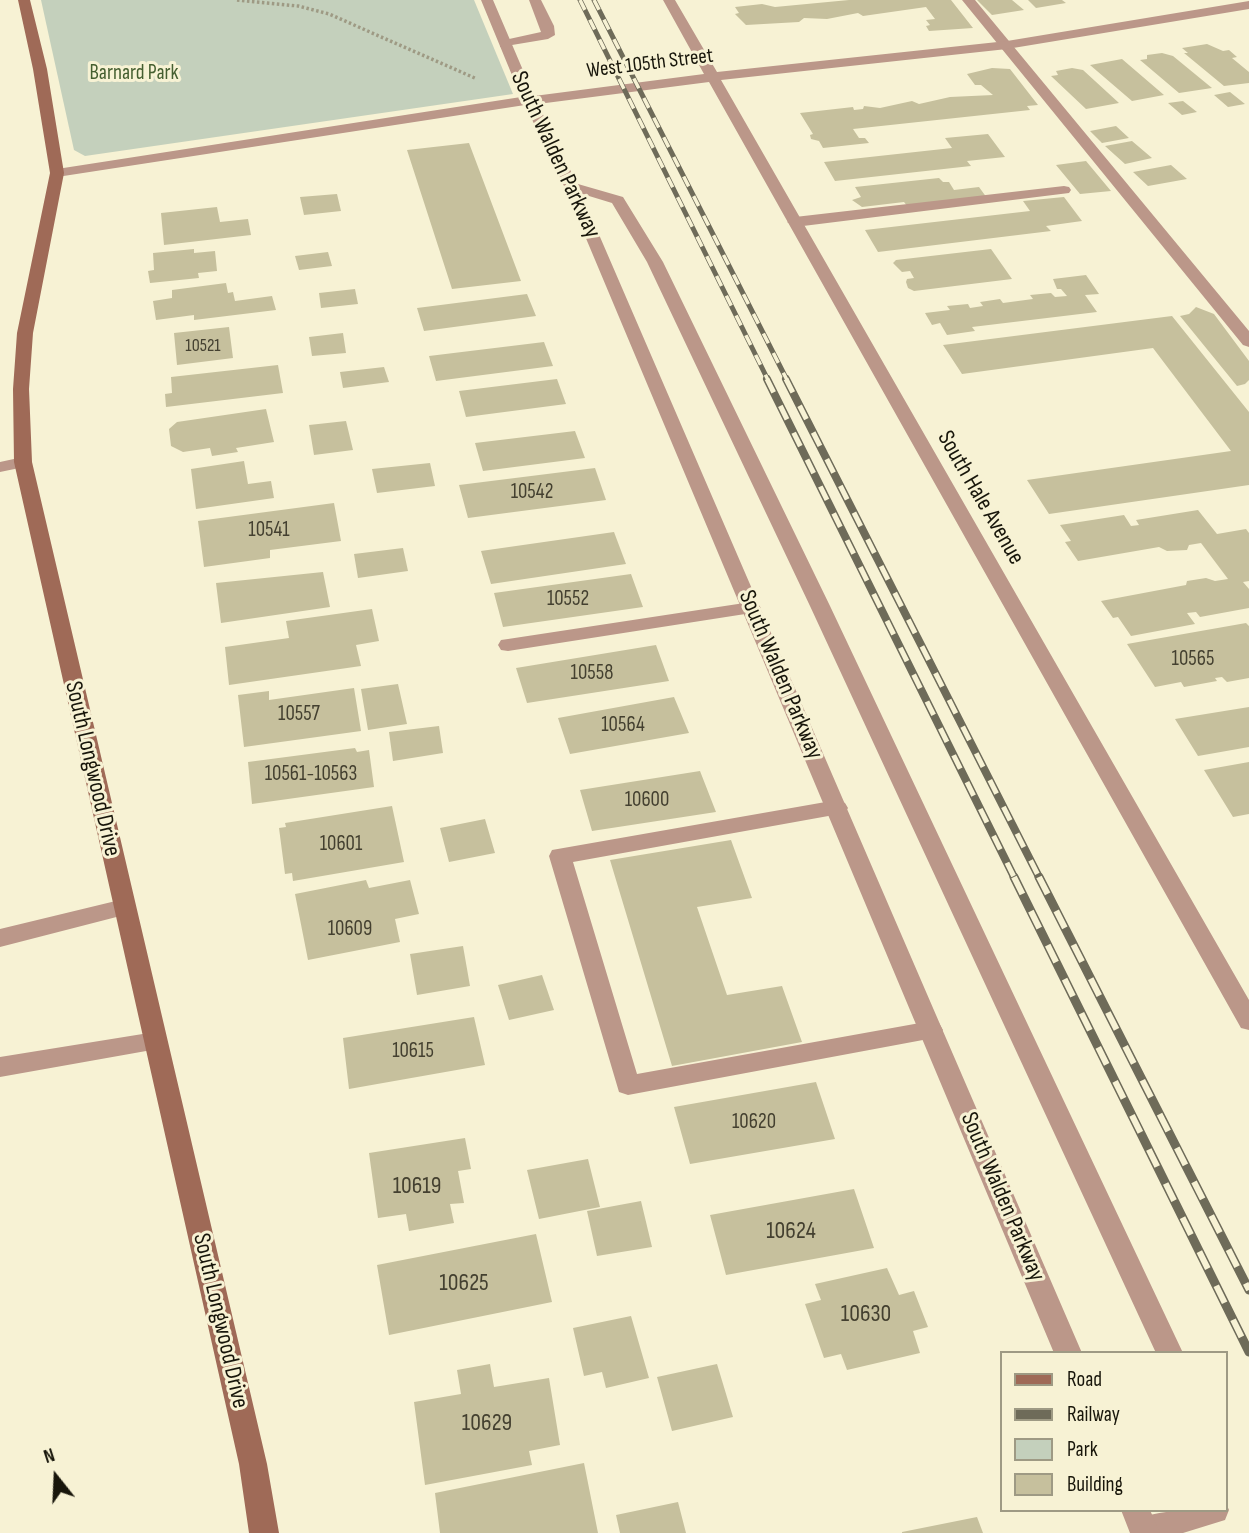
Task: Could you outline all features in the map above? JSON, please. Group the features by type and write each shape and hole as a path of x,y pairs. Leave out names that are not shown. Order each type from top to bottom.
{"street":[{"name":"South Longwood Drive","path":"24,0 40,69 57,173 25,333 11,465 124,907 253,1464 264,1533"},
{"name":"South Walden Parkway","path":"487,0 529,100 572,186 1067,1351"},
{"path":"505,44 548,35 547,26 535,0"},
{"name":"South Hale Avenue","path":"669,0 1249,1021"},
{"path":"968,0 1249,341"},
{"name":"West 105th Street","path":"57,173 529,100 1007,45 1249,5"},
{"path":"572,186 618,200 655,262 820,606 1169,1351"},
{"path":"794,222 1064,190"},
{"path":"508,645 751,608"},
{"path":"837,808 560,856 628,1085 931,1030"},
{"path":"0,938 124,907"},
{"path":"0,1067 155,1041"},
{"path":"1141,1524 1204,1512"}],"path":[{"path":"237,0 306,8 347,21 439,65 486,82"}],"green space":[{"name":"Barnard Park","path":"41,0 474,0 513,94 85,156 74,150"}],"building":[{"path":"849,0 951,0 973,28 929,31 926,26 930,25 926,20 935,19 926,7 863,16 858,13 827,19 804,18 799,22 746,25 735,14 739,13 735,7 762,4 775,7"},
{"path":"977,0 1012,0 1024,10 992,15"},
{"path":"1028,0 1062,0 1066,3 1036,8"},
{"path":"1207,44 1223,51 1229,50 1237,57 1232,58 1249,72 1249,83 1224,86 1184,53 1188,53 1182,48"},
{"path":"1162,53 1173,56 1212,88 1179,93 1140,60 1147,59 1147,55"},
{"path":"1122,59 1164,95 1132,101 1090,65"},
{"path":"992,68 1010,69 1038,105 1027,106 1030,110 853,129 859,138 865,138 869,143 823,148 819,141 811,139 810,135 813,134 800,113 853,107 854,110 863,109 864,106 880,108 912,101 919,104 950,97 993,95 981,85 975,85 967,74"},
{"path":"1072,68 1083,70 1119,103 1086,109 1051,76 1058,75 1056,71"},
{"path":"1230,92 1245,104 1228,107 1214,95"},
{"path":"1183,101 1197,112 1182,115 1168,103"},
{"path":"1116,126 1129,138 1102,143 1090,131"},
{"path":"988,134 1005,157 967,161 971,166 835,181 824,162 952,148 945,138"},
{"path":"1132,141 1152,158 1125,164 1105,146"},
{"path":"469,143 521,281 452,289 407,150"},
{"path":"1086,161 1111,191 1080,194 1056,165"},
{"path":"1171,165 1187,179 1148,186 1133,172"},
{"path":"939,178 943,182 949,182 954,190 979,187 987,198 908,207 904,202 862,207 852,200 861,197 855,187"},
{"path":"337,194 341,211 304,215 300,197"},
{"path":"1064,197 1082,221 1046,226 1051,231 878,252 865,230 1030,211 1023,201"},
{"path":"217,207 220,222 248,219 251,235 164,245 161,213"},
{"path":"194,249 194,253 215,251 217,271 198,273 199,278 150,283 148,271 154,270 153,253"},
{"path":"991,249 1012,279 914,291 908,288 906,282 907,279 914,278 910,271 902,272 893,263 896,260"},
{"path":"328,252 332,266 299,270 295,256"},
{"path":"1086,275 1099,294 1085,295 1097,312 972,327 975,331 947,335 940,323 932,325 925,313 950,310 947,306 983,306 980,302 1000,299 1003,303 1033,299 1030,295 1051,293 1055,297 1067,296 1061,289 1057,289 1053,279"},
{"path":"226,283 228,293 233,292 235,301 272,296 276,310 194,320 194,315 156,320 153,301 172,298 172,290"},
{"path":"355,289 358,304 321,308 319,293"},
{"path":"527,294 536,316 424,331 417,308"},
{"path":"1196,307 1214,314 1249,361 1249,380 1245,384 1237,386 1180,316 1189,314"},
{"path":"1172,316 1249,412 1249,485 1049,514 1027,480 1231,451 1153,348 962,374 943,345"},
{"path":"229,327 233,358 177,365 174,333"},
{"path":"343,333 346,353 312,356 309,337"},
{"path":"544,342 553,366 436,381 429,356"},
{"path":"278,365 283,393 166,407 165,394 172,393 171,377"},
{"path":"384,367 389,382 343,388 340,372"},
{"path":"557,379 566,404 466,417 459,391"},
{"path":"266,409 274,442 236,448 238,452 212,456 210,448 183,452 171,446 169,429 177,422"},
{"path":"346,421 353,450 314,455 309,425"},
{"path":"575,431 585,458 483,471 475,443"},
{"path":"244,461 248,484 271,481 274,498 196,509 191,469"},
{"path":"430,463 435,486 377,493 372,469"},
{"path":"595,468 606,500 468,518 459,485"},
{"path":"334,503 341,541 270,550 270,558 204,567 198,521"},
{"path":"1198,510 1217,534 1246,529 1249,533 1249,581 1243,582 1249,589 1249,608 1200,617 1196,612 1187,613 1195,624 1131,636 1118,617 1113,618 1101,601 1186,585 1187,581 1228,579 1201,543 1189,545 1187,550 1167,551 1159,547 1078,561 1065,542 1071,541 1060,525 1124,515 1131,526 1139,525 1136,520"},
{"path":"614,532 626,564 491,584 481,551"},
{"path":"403,548 408,571 358,578 354,554"},
{"path":"323,572 330,607 221,623 216,583"},
{"path":"631,574 643,607 503,627 494,593"},
{"path":"372,609 379,641 356,645 361,666 229,685 225,647 289,638 286,621"},
{"path":"1246,623 1249,626 1249,678 1227,682 1222,677 1215,678 1217,681 1184,687 1181,682 1155,687 1127,644"},
{"path":"656,645 669,681 527,703 516,668"},
{"path":"398,684 407,724 368,730 361,689"},
{"path":"354,688 361,731 244,747 238,695 269,691 269,700"},
{"path":"674,697 689,733 570,754 558,718"},
{"path":"1249,707 1249,747 1198,756 1175,719"},
{"path":"439,726 443,753 393,761 389,732"},
{"path":"355,748 357,752 369,750 374,787 252,804 248,762"},
{"path":"1249,762 1249,814 1233,817 1204,770"},
{"path":"700,771 716,812 592,831 580,790"},
{"path":"392,806 404,862 293,881 292,873 285,874 279,828 286,827 285,823"},
{"path":"485,819 495,853 449,862 440,828"},
{"path":"731,840 752,898 697,907 727,995 782,986 802,1042 672,1066 610,860"},
{"path":"366,880 369,888 410,880 419,914 395,919 400,942 308,960 295,894"},
{"path":"463,946 470,986 417,995 410,954"},
{"path":"542,975 554,1010 509,1020 498,985"},
{"path":"474,1017 485,1065 349,1089 343,1038"},
{"path":"816,1082 835,1139 690,1164 674,1107"},
{"path":"465,1138 471,1169 458,1171 464,1203 450,1204 454,1223 409,1231 406,1214 378,1218 369,1153"},
{"path":"588,1159 600,1207 539,1219 527,1170"},
{"path":"854,1189 874,1248 726,1275 710,1215"},
{"path":"641,1201 652,1247 597,1256 587,1211"},
{"path":"536,1234 552,1302 389,1335 377,1265"},
{"path":"887,1268 899,1295 914,1291 928,1327 913,1331 920,1353 847,1370 841,1354 824,1358 805,1304 821,1300 815,1284"},
{"path":"631,1316 649,1378 606,1388 602,1372 584,1376 573,1328"},
{"path":"490,1364 494,1387 549,1378 560,1445 529,1451 532,1465 425,1485 414,1402 461,1394 457,1370"},
{"path":"717,1364 733,1417 672,1431 657,1377"},
{"path":"584,1463 598,1533 440,1533 435,1493"},
{"path":"678,1502 686,1533 620,1533 616,1515"},
{"path":"977,1517 983,1533 902,1533 902,1532"}],"railway":[{"path":"580,0 768,380"},
{"path":"594,0 787,380"},
{"path":"767,379 1015,879"},
{"path":"786,379 1040,879"},
{"path":"1014,877 1249,1352"},
{"path":"1039,877 1249,1290"}]}
